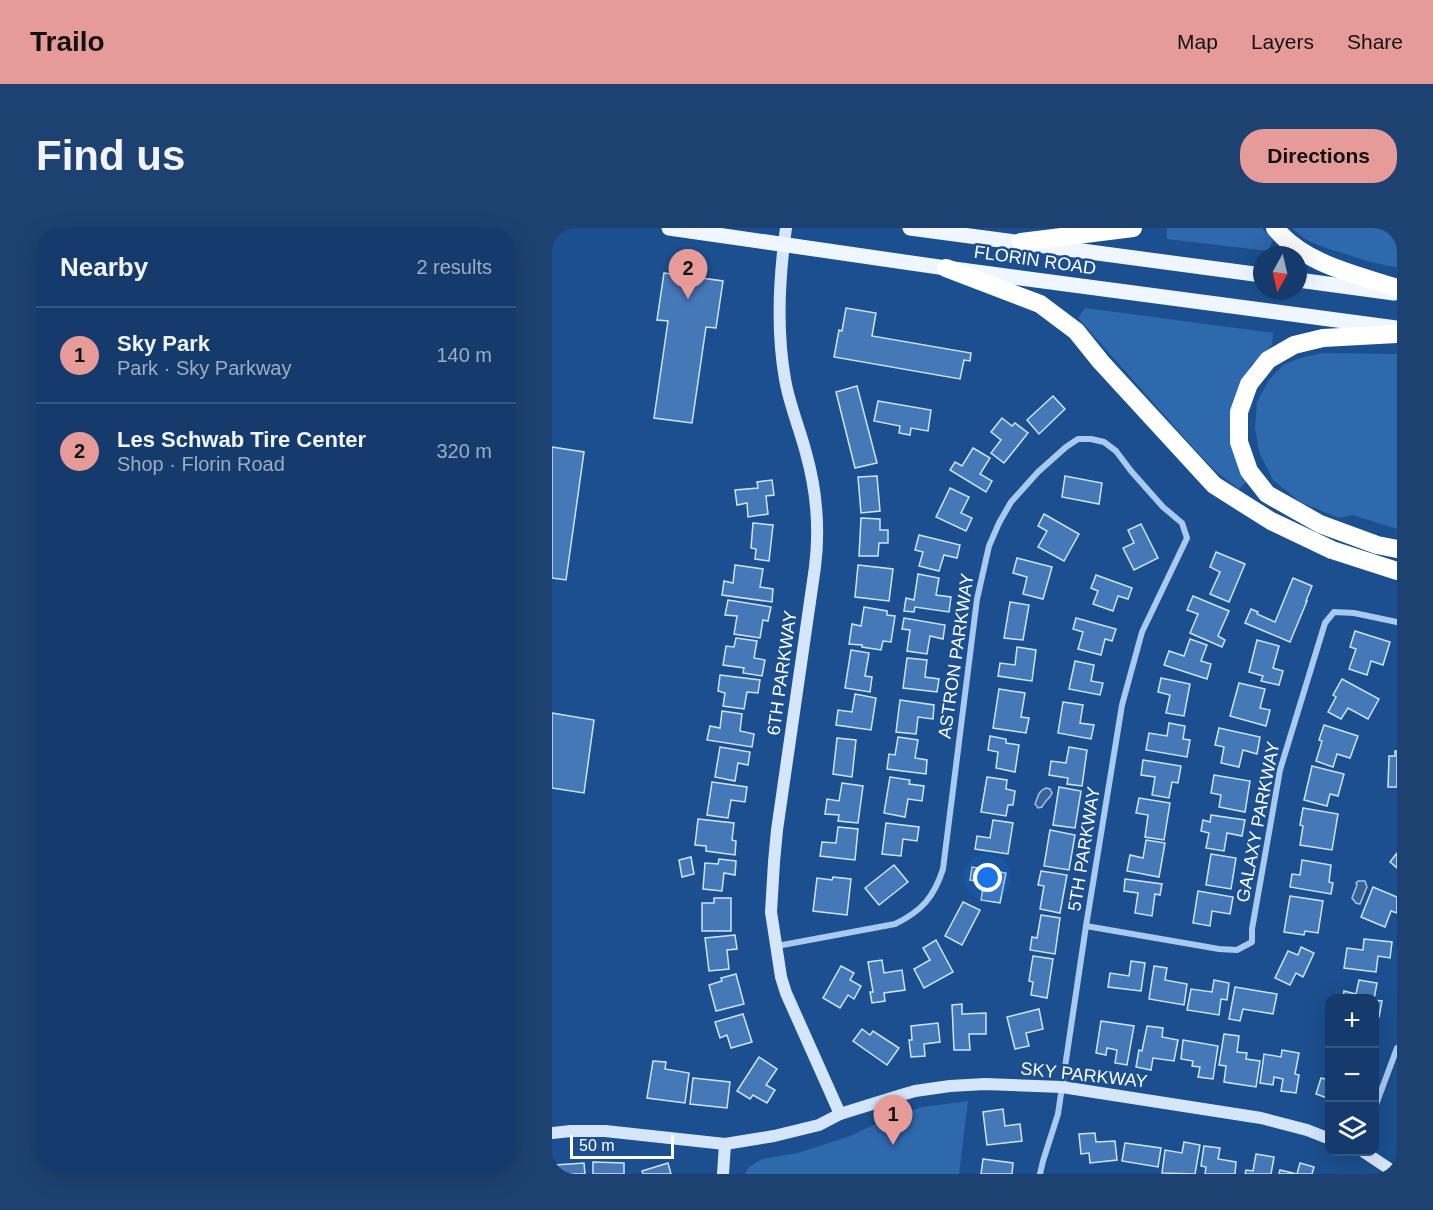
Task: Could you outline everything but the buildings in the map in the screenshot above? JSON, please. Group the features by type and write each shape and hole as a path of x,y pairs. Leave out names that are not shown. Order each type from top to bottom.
{"highway":[{"path":"1021,242 1132,228"},
{"path":"1275,228 1284,238 1312,258 1397,288"},
{"path":"946,268 1040,304 1076,331 1101,362 1214,485 1271,521 1332,550 1397,571"},
{"path":"1397,334 1323,338 1294,345 1268,360 1249,384 1239,412 1239,442 1249,471 1268,494 1320,524 1377,545 1397,549"}],"main road":[{"name":"FLORIN ROAD","path":"669,228 946,268 1397,328"},
{"name":"FLORIN ROAD","path":"910,228 1253,274"},
{"path":"1307,281 1397,294"}],"street":[{"name":"6TH PARKWAY","path":"786,228 779,301 785,379 810,471 818,510 818,529 815,567 776,841 771,912 781,977 786,993 840,1114"},
{"name":"ASTRON PARKWAY","path":"776,946 895,924 921,908 931,897 943,869 977,599 988,546 1011,502 1038,472 1066,447 1078,440 1091,439 1104,442 1116,451 1155,498 1182,524 1188,538"},
{"name":"5TH PARKWAY","path":"1040,1174 1042,1161 1059,1114 1086,926 1122,705 1142,632 1188,538"},
{"name":"GALAXY PARKWAY","path":"1086,926 1219,949 1237,950 1252,942 1252,929 1280,770 1325,623 1334,612 1354,613 1397,622"},
{"path":"1377,1102 1397,1048"},
{"name":"SKY PARKWAY","path":"552,1133 605,1131 725,1144 774,1136 819,1125 840,1114 898,1095 950,1086 985,1084 1062,1087 1261,1118 1325,1137"},
{"path":"723,1174 725,1144"},
{"path":"1370,1156 1397,1174"}],"shaded area":[{"path":"1167,228 1262,228 1273,240 1270,246 1253,246 1253,249 1167,239"},
{"path":"1292,228 1397,228 1397,267 1371,262 1310,242"},
{"path":"1085,308 1273,333 1272,345 1251,365 1242,381 1248,480 1239,489 1214,470 1078,318"},
{"path":"1321,353 1397,354 1397,529 1353,515 1339,518 1300,502 1273,480 1259,452 1255,427 1257,402 1269,380 1283,365"},
{"path":"1046,788 1052,793 1042,807 1038,808 1035,804 1041,791"},
{"path":"1358,881 1365,881 1367,887 1360,904 1352,898"},
{"path":"968,1101 959,1174 745,1174 749,1167 762,1159 798,1153 850,1136 891,1117 922,1107"}],"place":[{"name":"Les Schwab Tire Center","path":"688,299"},
{"name":"Sky Park","path":"893,1145"}]}
